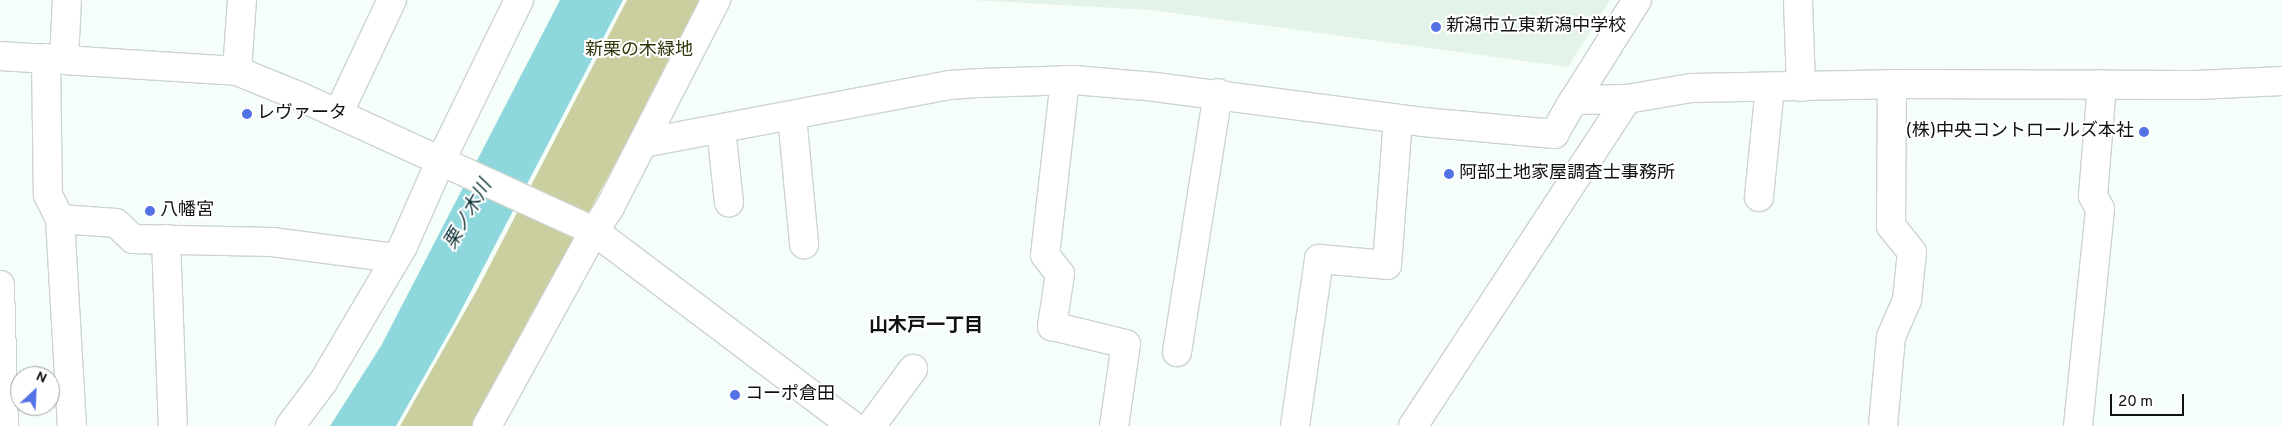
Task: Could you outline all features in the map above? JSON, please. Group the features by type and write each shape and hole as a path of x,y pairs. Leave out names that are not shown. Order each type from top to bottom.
{"street":[{"path":"67,0 55,58 48,195 60,219 72,426"},
{"path":"237,71 242,0"},
{"path":"338,114 392,0"},
{"path":"290,426 323,382 396,258 518,0"},
{"path":"487,426 594,231 610,207 716,0"},
{"path":"643,143 950,85 1065,80 1218,93 1398,119 1554,134 1637,0"},
{"path":"1798,0 1801,87"},
{"path":"0,56 237,71 338,114 594,231 853,426"},
{"path":"1065,80 1045,255 1060,274 1052,326 1126,344 1114,426"},
{"path":"1574,100 1627,99 1691,88 1892,84 2102,84 2282,81"},
{"path":"1883,426 1891,337 1907,300 1912,252 1892,226 1892,84"},
{"path":"2078,426 2100,209 2093,196 2102,84"},
{"path":"1758,196 1770,87"},
{"path":"1177,352 1218,93"},
{"path":"1413,426 1627,99"},
{"path":"792,116 804,244"},
{"path":"1295,426 1319,259 1388,265 1398,119"},
{"path":"721,129 729,203"},
{"path":"60,219 116,223 133,239 272,242 396,258"},
{"path":"166,240 173,426"},
{"path":"0,284 4,426"},
{"path":"870,426 913,369"}],"shaded area":[{"name":"新潟市立東新潟中学校","path":"971,0 1610,0 1568,67 1151,10"}],"green space":[{"name":"新栗の木緑地","path":"627,0 703,0 474,426 400,426 477,290"}],"water":[{"name":"栗ノ木川","path":"560,0 623,0 455,322 396,426 330,426 381,346"}],"place":[{"name":"新潟市立東新潟中学校","path":"1436,27"},
{"name":"レヴァータ","path":"247,114"},
{"name":"(株)中央コントロールズ本社","path":"2144,132"},
{"name":"阿部土地家屋調査士事務所","path":"1449,174"},
{"name":"八幡宮","path":"150,211"},
{"name":"コーポ倉田","path":"735,395"}],"district":[{"name":"山木戸一丁目","path":"926,327"}]}
